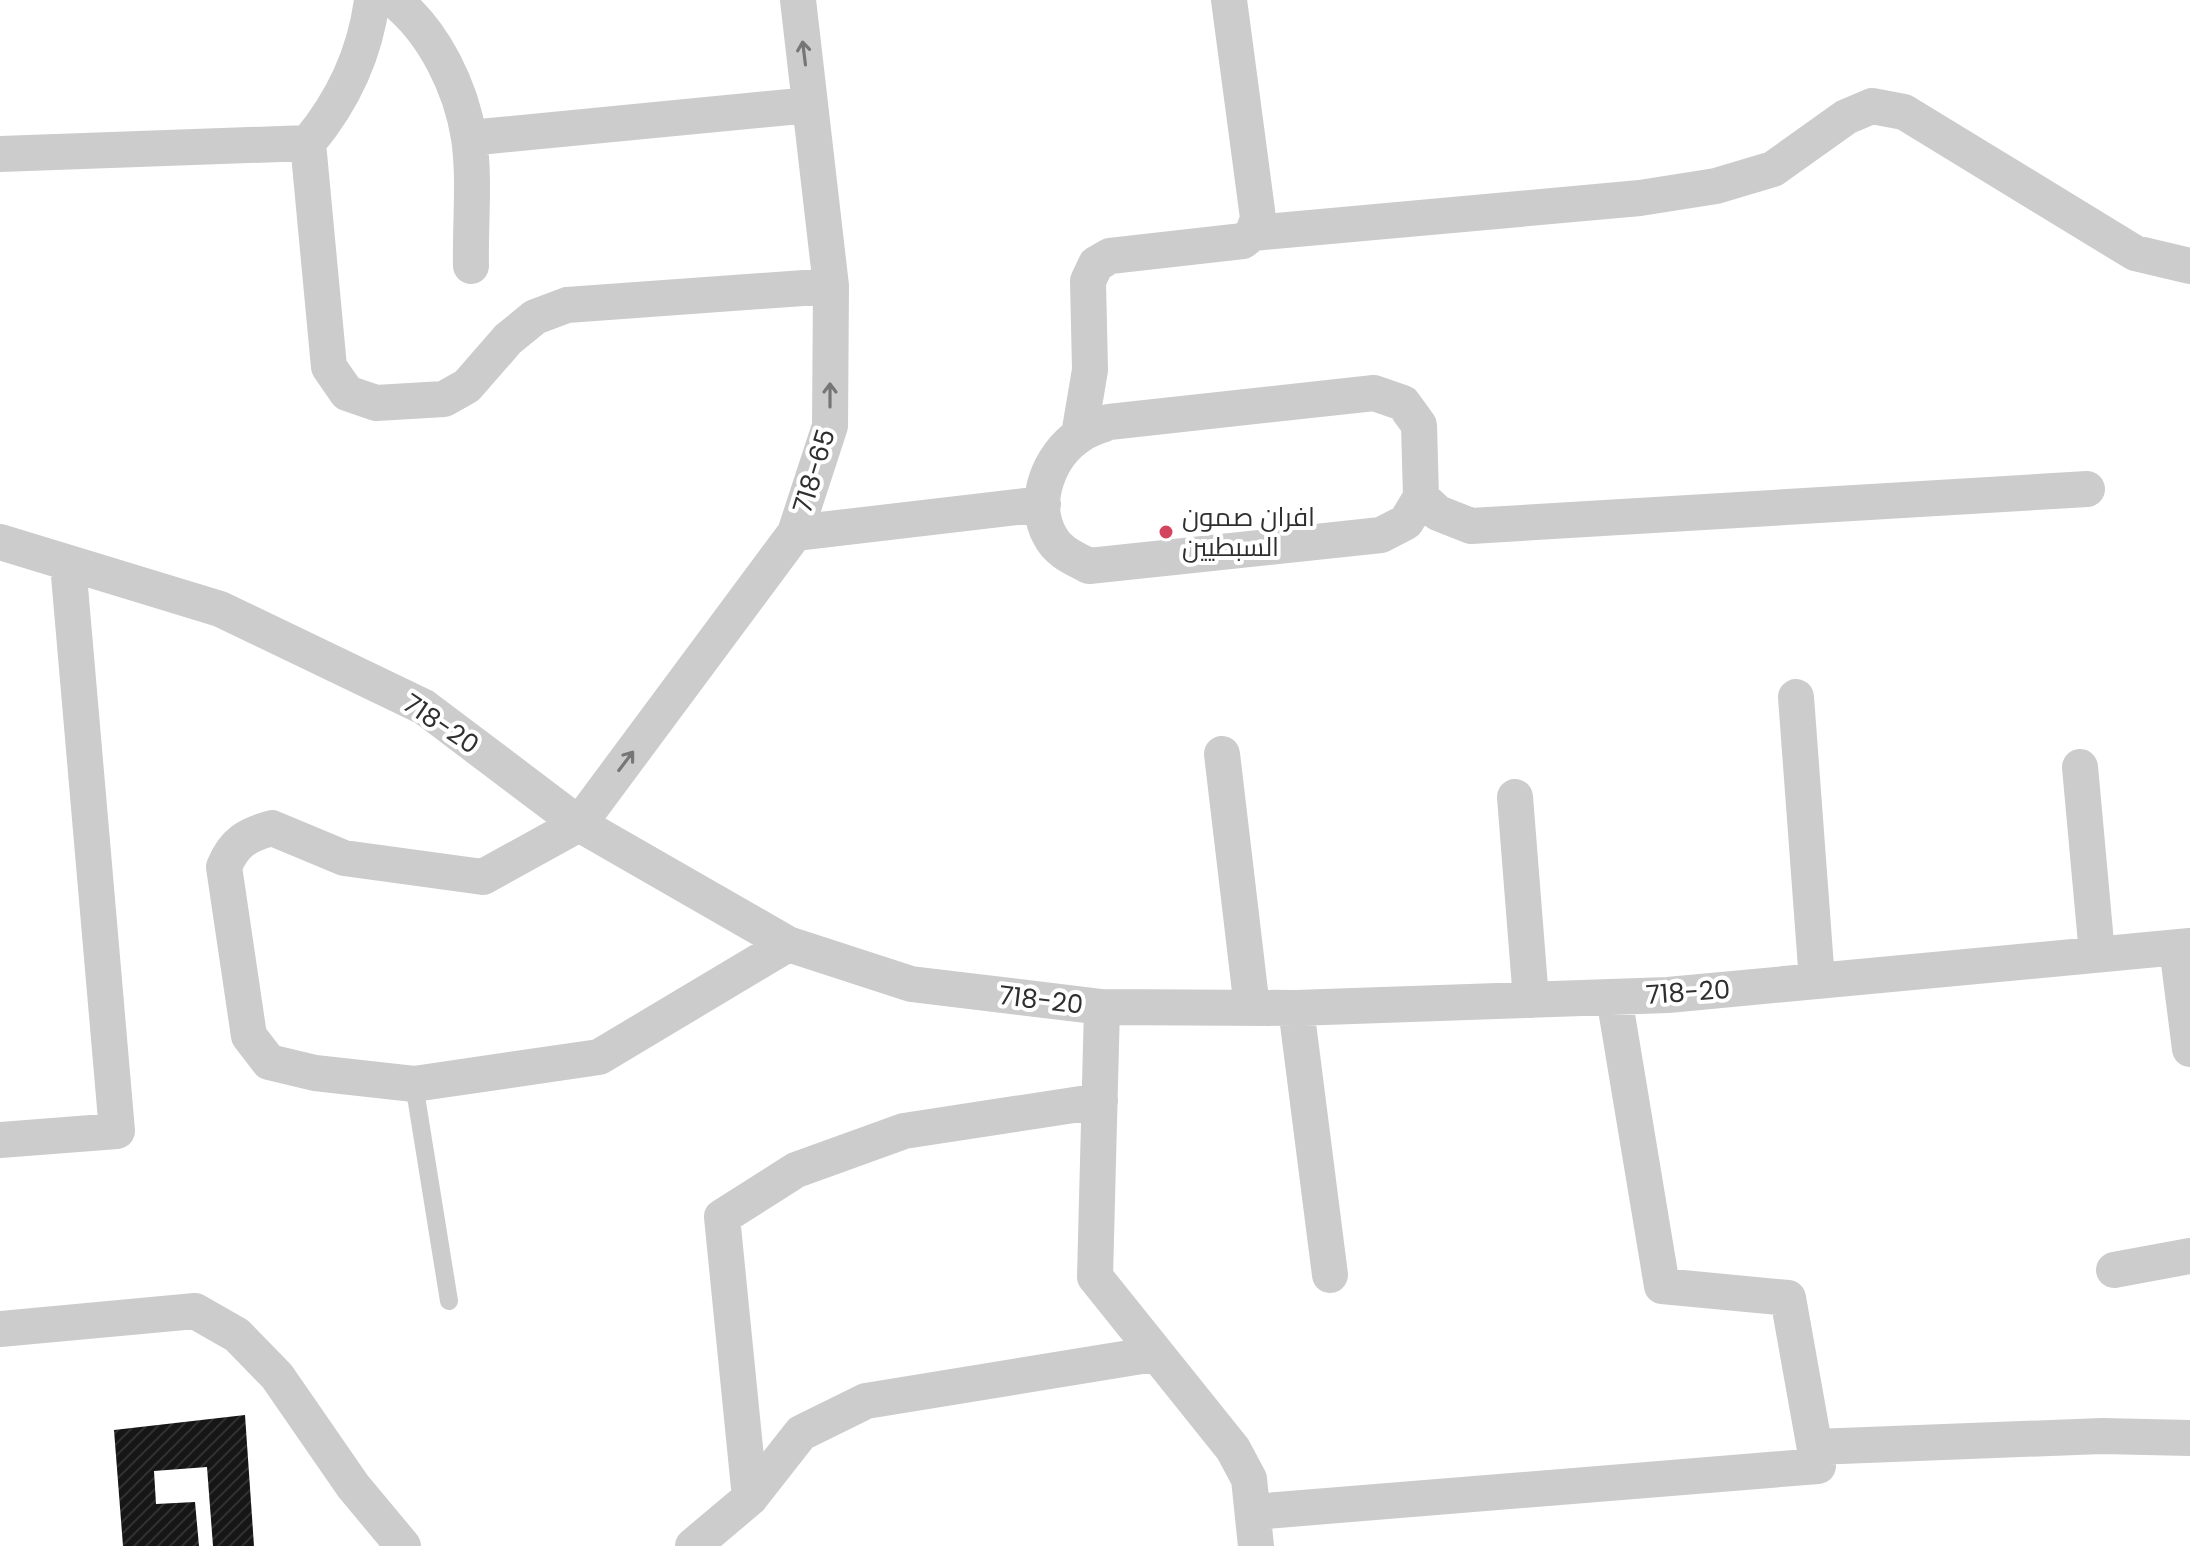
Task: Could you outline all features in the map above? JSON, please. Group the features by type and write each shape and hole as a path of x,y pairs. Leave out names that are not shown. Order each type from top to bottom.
{"street":[{"path":"372,0 368,32 356,67 331,116 308,143 329,367 347,393 376,403 444,399 467,386 508,339 535,317 567,305 831,286"},
{"path":"394,0 410,13 441,58 469,138 471,266"},
{"name":"718-65","path":"579,824 795,533 830,426 831,286 798,0"},
{"path":"1079,435 1090,370 1088,281 1096,264 1110,256 1243,241 1253,233 1258,218 1229,0"},
{"path":"469,138 810,105"},
{"path":"1253,233 1640,198 1716,186 1773,169 1846,117 1872,106 1904,112 2135,253 2190,266"},
{"path":"0,154 308,143"},
{"path":"1374,393 1403,403 1419,425 1421,497 1406,522 1381,535 1089,566 1064,554 1048,534 1043,504 1045,477 1079,435 1109,422 1374,393"},
{"path":"1421,497 1438,513 1471,526 2087,489"},
{"path":"795,533 1043,504"},
{"name":"718-20","path":"0,542 220,609 424,707 579,824 788,944 911,984 1102,1007 1296,1008 1614,997 2184,946"},
{"path":"0,1140 117,1131 68,564"},
{"path":"1796,697 1817,981"},
{"path":"1222,754 1252,1008"},
{"path":"2080,767 2097,954"},
{"path":"1515,797 1531,1000"},
{"path":"579,824 483,877 344,858 272,828 245,836 230,850 224,867 227,909 249,1036 269,1062 315,1073 414,1084 599,1057 788,944"},
{"path":"2184,946 2190,1049"},
{"path":"1102,1007 1095,1277 1233,1449 1249,1479 1254,1529 1818,1466 1788,1298 1662,1286 1614,997"},
{"path":"1296,1008 1330,1275"},
{"path":"750,1498 722,1217 796,1170 904,1131 1100,1101"},
{"path":"2114,1270 2190,1256"},
{"path":"0,1329 195,1311 237,1335 277,1376 353,1486 403,1546"},
{"path":"693,1546 750,1498 801,1433 866,1401 1154,1354"},
{"path":"1815,1447 2102,1436 2190,1438"}],"lane":[{"path":"414,1084 449,1301"}],"building":[{"path":"245,1415 254,1546 213,1546 207,1467 154,1471 156,1504 195,1502 199,1546 123,1546 114,1430"}],"place":[{"name":"افران صمون السبطيين","path":"1166,532"}]}
